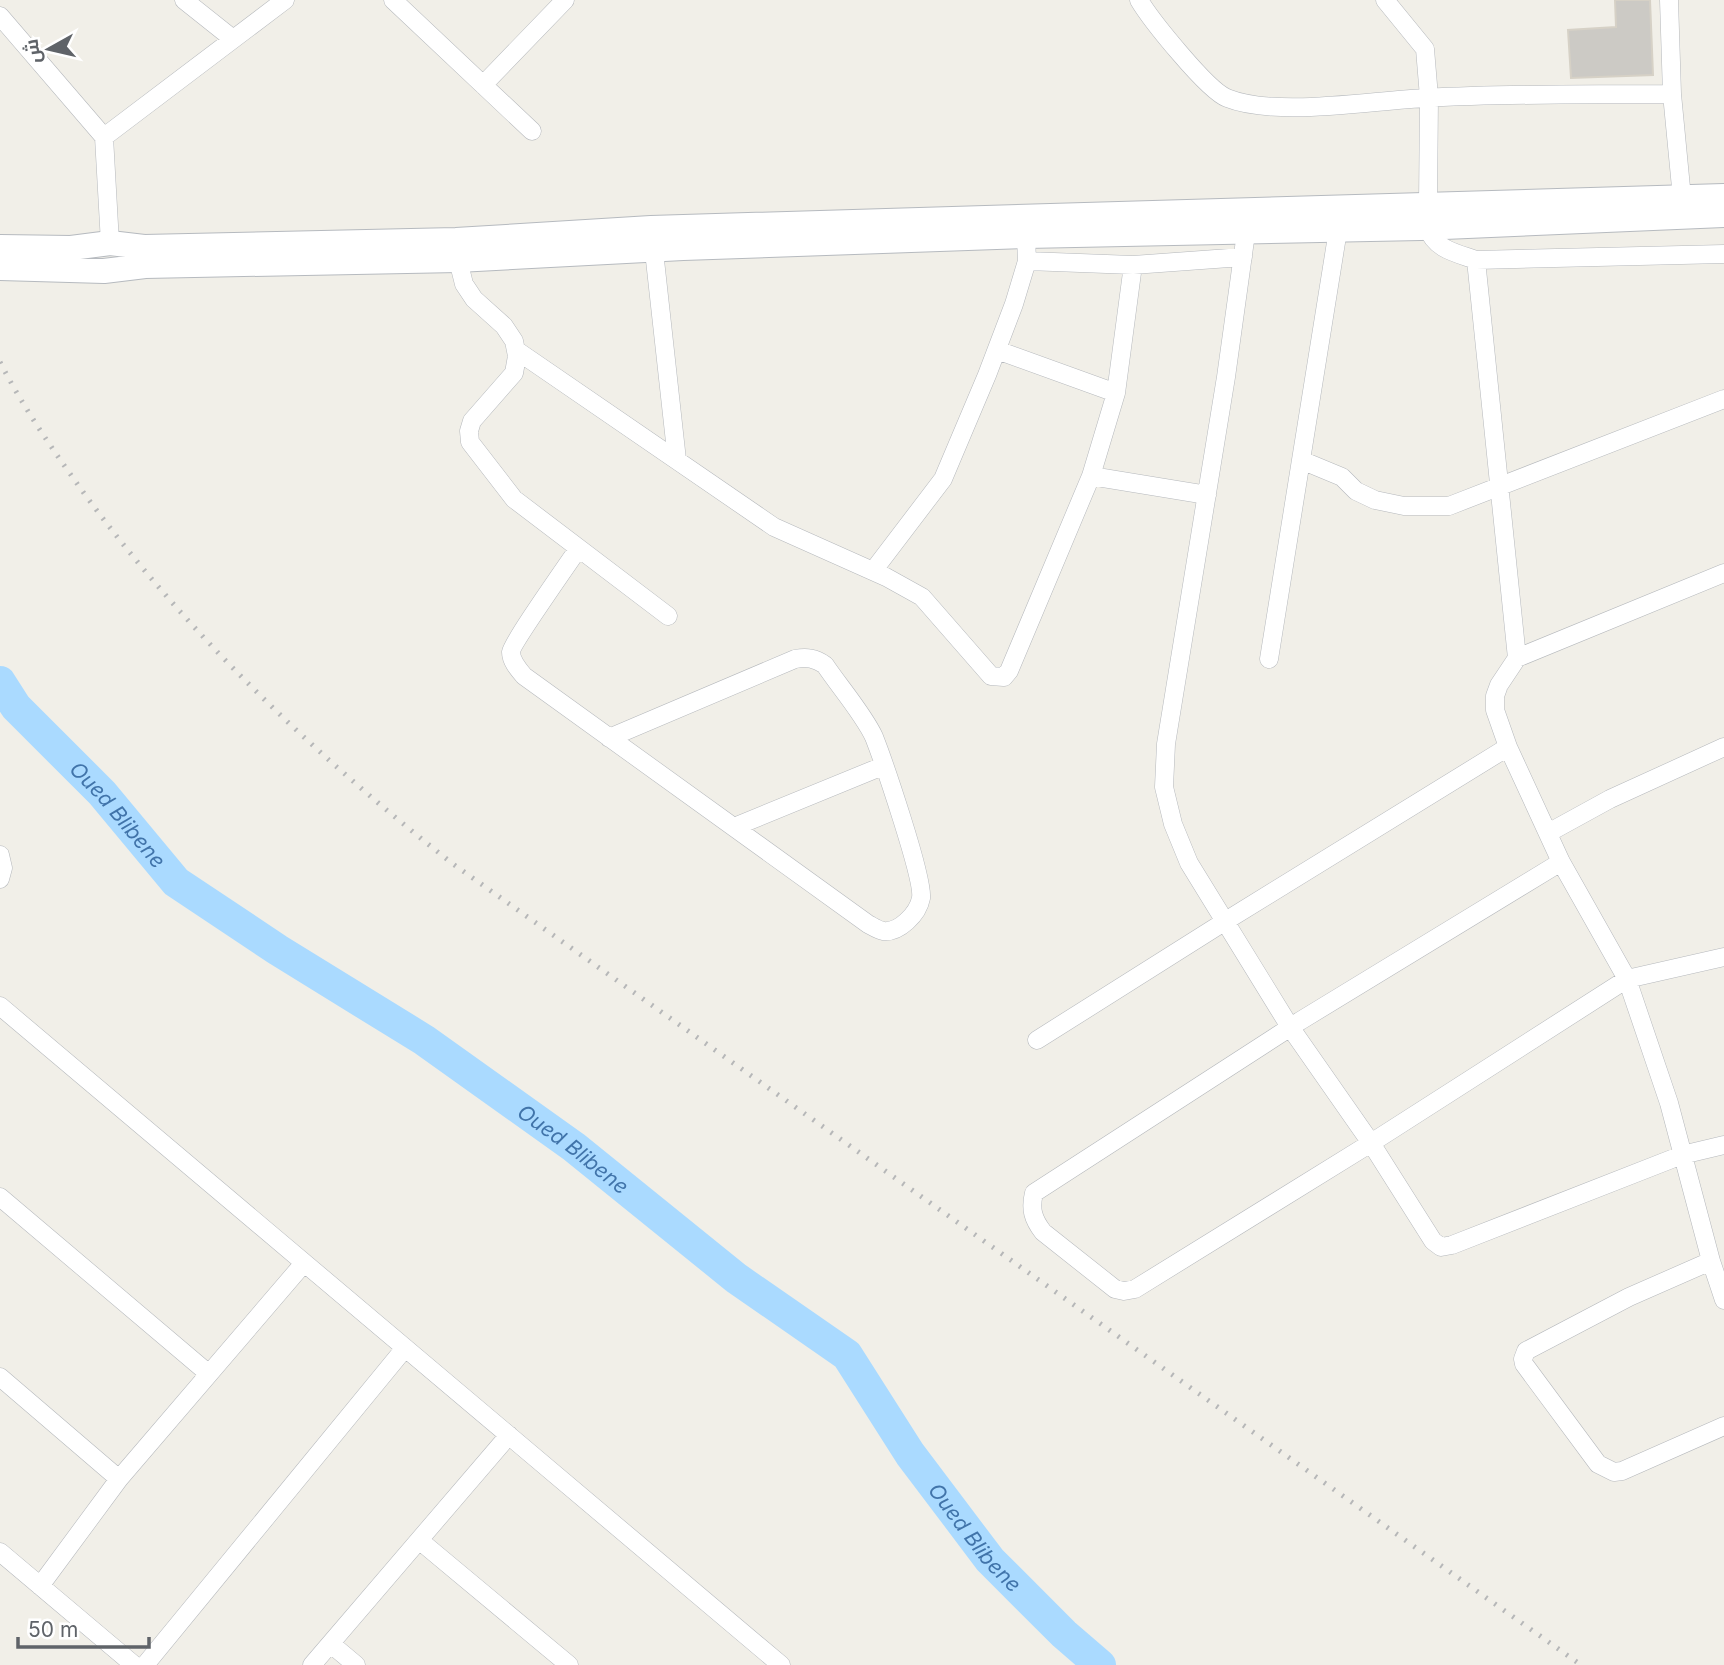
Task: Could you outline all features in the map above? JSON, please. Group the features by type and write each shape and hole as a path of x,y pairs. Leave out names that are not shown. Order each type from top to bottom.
{"main road":[{"path":"0,247 71,248 111,244 144,247 456,240 652,242 1026,236 1245,245 1430,216 1724,196"},
{"path":"0,268 112,271 145,266 458,260 652,242 1430,216 1724,215"},
{"path":"111,244 98,258 112,271"}],"street":[{"path":"184,0 233,38"},
{"path":"104,137 285,0"},
{"path":"393,0 532,131"},
{"path":"483,85 565,0"},
{"path":"1139,0 1205,83 1225,98 1249,104 1297,107 1429,97 1672,94"},
{"path":"1385,0 1425,49 1429,97 1431,237 1438,244 1476,260 1724,254"},
{"path":"1669,0 1672,94 1682,198"},
{"path":"0,16 104,137 111,244"},
{"path":"1269,659 1338,230"},
{"path":"873,571 943,479 997,350 1027,261 1026,236"},
{"path":"652,242 677,460"},
{"path":"1027,261 1133,265 1245,245 1166,744 1164,787 1173,824 1189,863 1290,1027 1371,1143 1433,1241 1441,1247 1452,1245 1682,1154 1724,1145"},
{"path":"458,260 464,284 474,299 505,326 516,350 514,373 472,421 468,431 470,442 514,499 668,616"},
{"path":"1476,260 1517,658"},
{"path":"516,350 774,527 873,571 922,597 991,676 1004,677 1009,671 1091,476 1116,393 1133,265"},
{"path":"997,350 1116,393"},
{"path":"1301,460 1342,477 1356,491 1365,495 1404,506 1449,506 1724,399"},
{"path":"1091,476 1206,495"},
{"path":"578,549 514,641 511,651 515,666 524,676 609,738 868,924 883,930 896,928 907,921 921,898 917,872 873,735 825,665 816,659 795,659 609,738"},
{"path":"1723,1292 1711,1261 1669,1103 1627,979 1561,862 1508,747 1495,709 1495,696 1517,658 1724,573"},
{"path":"1037,1040 1508,747"},
{"path":"1548,834 1610,799 1724,747"},
{"path":"734,827 883,766"},
{"path":"0,855 3,868 0,878"},
{"path":"1561,862 1290,1027 1034,1193 1031,1205 1034,1220 1043,1232 1115,1289 1124,1292 1135,1289 1371,1143 1627,979 1724,957"},
{"path":"0,1006 781,1665"},
{"path":"0,1197 209,1374"},
{"path":"1711,1261 1629,1297 1526,1351 1523,1359 1598,1464 1614,1472 1622,1471 1724,1426"},
{"path":"40,1586 119,1479 304,1264"},
{"path":"145,1665 405,1348"},
{"path":"0,1377 119,1479"},
{"path":"312,1665 509,1435"},
{"path":"419,1540 569,1665"},
{"path":"0,1552 134,1665"},
{"path":"331,1644 356,1665"}],"building":[{"path":"1615,0 1650,0 1653,75 1571,78 1568,30 1616,27"}],"waterway":[{"name":"Oued Blibene","path":"0,682 16,707 102,793 176,882 278,950 424,1040 574,1147 736,1278 847,1355 910,1454 990,1560 1064,1634 1100,1665"}],"railway":[{"path":"0,362 30,414 74,480 168,598 257,692 352,781 402,823 453,864 1581,1665"}]}
